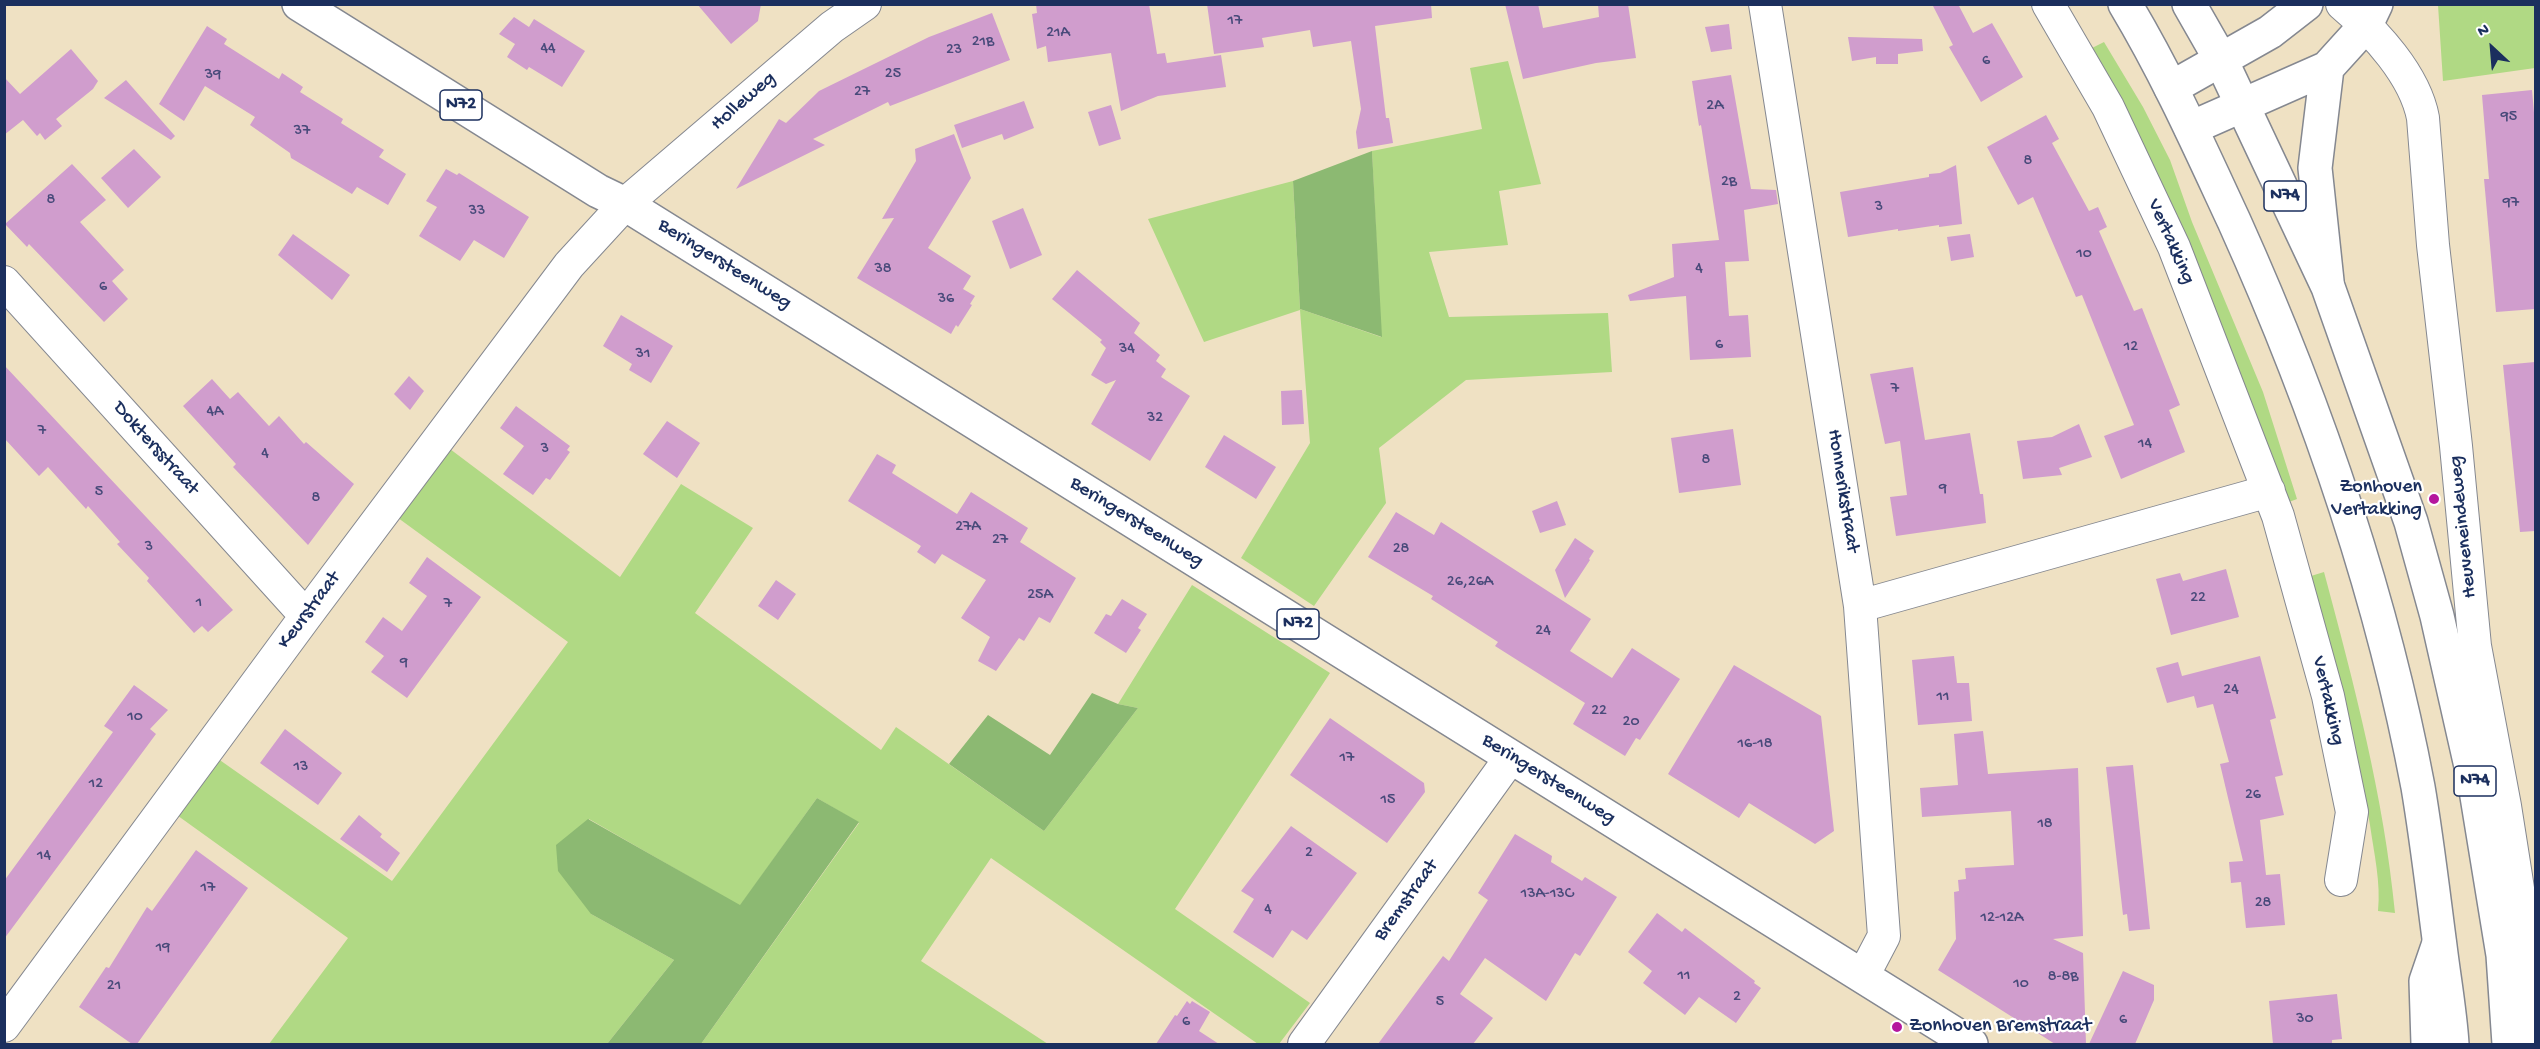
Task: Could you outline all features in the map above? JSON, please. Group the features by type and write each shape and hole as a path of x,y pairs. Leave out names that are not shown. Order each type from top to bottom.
{"main road":[{"name":"Beringersteenweg","path":"299,4 598,190 625,204 1971,1044"},
{"path":"2125,4 2191,128 2274,310 2320,428 2355,537 2380,624 2417,787 2452,1044"},
{"name":"N74","path":"2189,4 2221,60 2242,104"},
{"path":"2171,88 2270,32 2306,4"},
{"name":"Heuveneindeweg","path":"2191,128 2327,68 2361,11"},
{"path":"2327,68 2315,168 2328,287"},
{"name":"Heuveneindeweg","path":"2242,104 2328,287 2411,522 2437,616 2475,784 2503,955 2509,1044"},
{"path":"2428,1044 2426,981 2439,943"}],"street":[{"name":"Holleweg","path":"625,204 832,27 865,4"},
{"name":"Honnerikstraat","path":"1765,4 1860,606 1884,936 1863,976"},
{"name":"Vertakking","path":"2048,4 2108,107 2174,247 2269,491 2328,696 2352,812 2341,880"},
{"name":"Heuveneindeweg","path":"2361,11 2406,76 2420,102 2475,646 2505,806 2522,914 2534,1044"},
{"name":"Keurstraat","path":"4,1026 306,616 569,265 625,204"},
{"name":"Doktersstraat","path":"4,282 306,616"},
{"path":"1860,606 2269,491"},
{"name":"Bremstraat","path":"1304,1044 1511,757"}],"green space":[{"path":"2438,5 2535,5 2535,68 2443,81"},
{"path":"2104,42 2143,107 2170,160 2192,222 2263,392 2297,499 2289,502 2185,235 2088,50"},
{"path":"1508,61 1541,184 1499,191 1508,245 1429,252 1449,317 1608,313 1612,372 1466,380 1379,448 1386,503 1314,606 1241,558 1310,443 1300,310 1204,342 1148,219 1293,181 1300,309 1381,337 1372,151 1482,129 1470,68"},
{"path":"1372,151 1382,337 1300,309 1293,181"},
{"path":"446,446 620,577 681,484 753,528 695,613 881,750 896,727 1044,831 1138,708 1118,704 1192,585 1330,673 1175,909 1310,1003 1279,1044 1258,1044 991,858 921,961 1048,1044 701,1044 859,823 817,798 740,906 589,819 591,914 674,960 607,1044 269,1044 348,938 174,813 214,756 392,881 568,642 394,515"},
{"path":"2324,572 2376,784 2395,913 2378,911 2377,868 2365,794 2344,700 2311,576"},
{"path":"1092,693 1118,704 1138,708 1044,831 949,764 988,715 1050,755"},
{"path":"817,798 859,822 701,1044 607,1044 674,960 591,914 558,871 556,845 588,819 740,905"}],"building":[{"path":"697,4 761,4 758,21 731,44"},
{"path":"1036,4 1149,4 1157,54 1165,53 1167,63 1221,55 1226,87 1158,96 1121,111 1111,53 1048,62 1046,46 1037,49 1032,14 1037,13"},
{"path":"1207,4 1431,4 1432,18 1375,26 1386,118 1389,118 1393,143 1358,149 1356,132 1361,109 1351,41 1313,47 1310,30 1262,38 1264,47 1214,54"},
{"path":"1505,4 1538,4 1543,28 1599,17 1598,4 1628,4 1636,58 1596,63 1523,79"},
{"path":"1932,4 1958,4 1973,33 1992,23 2023,77 1981,102 1949,47 1953,45"},
{"path":"992,13 1010,60 890,106 888,102 813,139 825,145 736,189 779,119 786,123 819,91 929,37"},
{"path":"514,17 529,27 534,19 585,51 562,87 529,67 527,70 507,57 515,44 499,34"},
{"path":"1729,24 1732,49 1711,52 1705,27"},
{"path":"207,26 227,39 224,44 279,79 282,73 303,87 300,92 343,119 341,123 384,150 379,157 406,174 388,205 357,187 352,194 291,158 290,153 250,125 255,117 205,86 184,121 159,104"},
{"path":"1848,37 1922,39 1923,51 1898,54 1898,64 1876,64 1876,57 1852,61"},
{"path":"71,49 98,81 93,89 56,119 62,126 45,140 40,133 37,136 23,120 4,135 4,77 20,94"},
{"path":"1731,75 1751,189 1776,190 1778,204 1744,210 1749,261 1725,262 1729,316 1748,315 1751,357 1690,360 1686,296 1630,301 1628,295 1674,277 1672,244 1719,240 1692,81"},
{"path":"126,80 175,136 171,140 104,98"},
{"path":"2532,90 2535,124 2535,309 2496,312 2484,179 2489,179 2482,95"},
{"path":"1024,101 1034,128 1004,140 1002,134 962,148 954,125"},
{"path":"1111,105 1121,139 1099,146 1088,112"},
{"path":"2046,115 2059,139 2052,143 2089,211 2098,207 2107,227 2099,231 2134,311 2142,308 2180,405 2169,410 2185,452 2121,479 2104,436 2134,425 2082,295 2076,297 2033,197 2018,205 1987,147"},
{"path":"954,134 971,178 928,248 971,276 963,289 975,296 970,304 972,305 951,334 857,278 894,218 882,219 916,161 915,149"},
{"path":"134,149 161,177 128,208 101,178"},
{"path":"72,164 106,200 80,222 124,270 112,281 128,299 104,322 29,244 27,247 5,224"},
{"path":"1956,165 1962,224 1898,231 1898,229 1848,237 1840,192 1929,177 1929,174 1940,173"},
{"path":"446,169 457,175 459,173 529,217 504,258 474,240 460,261 419,236 437,207 426,201"},
{"path":"1023,208 1042,255 1010,269 992,221"},
{"path":"293,234 350,275 332,300 278,255"},
{"path":"1970,234 1974,257 1951,261 1947,237"},
{"path":"1077,270 1140,323 1134,333 1160,355 1156,361 1166,369 1161,377 1190,396 1150,461 1091,424 1116,380 1106,384 1091,375 1106,348 1100,342 1102,340 1052,299"},
{"path":"621,315 673,346 651,383 629,370 632,364 603,346"},
{"path":"2535,362 2535,531 2520,532 2503,365"},
{"path":"4,365 233,610 208,632 202,626 194,633 147,581 149,578 117,544 120,542 88,506 86,509 48,467 39,476 4,438"},
{"path":"1913,367 1925,440 1970,433 1980,494 1983,494 1986,523 1896,536 1890,497 1907,495 1900,441 1885,444 1870,374"},
{"path":"409,376 424,391 410,410 394,394"},
{"path":"212,379 230,399 238,392 269,426 279,416 304,444 306,442 354,484 308,545 233,467 236,464 183,406"},
{"path":"1302,390 1304,424 1282,425 1281,391"},
{"path":"516,406 570,446 567,450 570,452 550,480 546,478 533,495 503,474 524,446 500,428"},
{"path":"667,421 700,443 677,478 643,454"},
{"path":"2079,424 2092,457 2059,468 2062,475 2023,479 2017,441 2052,437"},
{"path":"1733,429 1741,485 1679,493 1671,438"},
{"path":"1224,435 1276,467 1256,499 1205,467"},
{"path":"877,454 896,465 892,473 957,514 971,492 1028,528 1020,542 1076,578 1050,623 1039,617 1024,641 1019,638 996,671 978,661 990,637 961,618 986,580 942,554 935,564 917,552 921,546 848,501"},
{"path":"1557,501 1566,525 1540,533 1532,511"},
{"path":"1396,512 1434,535 1441,522 1591,619 1570,651 1612,678 1632,648 1680,679 1640,740 1636,738 1625,756 1573,724 1585,703 1495,646 1498,642 1431,599 1433,596 1368,557"},
{"path":"1575,538 1594,551 1565,598 1555,570"},
{"path":"427,557 481,597 407,698 371,672 384,656 365,642 383,617 402,631 427,596 409,583"},
{"path":"2226,569 2239,617 2171,635 2156,579 2180,573 2183,581"},
{"path":"776,580 796,594 778,620 758,606"},
{"path":"1122,599 1147,614 1138,628 1141,630 1126,653 1094,633 1106,614 1111,616"},
{"path":"1954,656 1957,683 1969,683 1972,721 1918,725 1912,660"},
{"path":"2260,656 2276,718 2270,720 2283,775 2275,777 2284,815 2260,820 2266,875 2280,874 2285,925 2246,928 2241,882 2231,883 2229,862 2243,861 2220,764 2229,762 2213,704 2197,708 2194,696 2167,703 2156,668 2178,662 2182,676"},
{"path":"1734,665 1821,716 1834,831 1815,844 1749,803 1739,818 1668,774"},
{"path":"134,685 168,710 150,729 156,734 4,939 4,881 113,732 104,726"},
{"path":"1330,718 1424,783 1425,792 1387,843 1290,775"},
{"path":"285,729 342,773 318,805 260,763"},
{"path":"1983,731 1988,774 2078,768 2083,936 2053,939 2083,953 2086,1044 2055,1044 1938,970 1956,939 1954,892 1959,891 1958,880 1966,879 1965,868 2014,865 2011,811 1922,817 1920,788 1958,785 1954,734"},
{"path":"2133,765 2150,929 2129,931 2127,914 2123,915 2106,767"},
{"path":"359,815 382,834 380,837 400,853 387,872 340,839"},
{"path":"1291,826 1357,873 1307,940 1292,930 1273,958 1233,932 1254,899 1241,891"},
{"path":"1515,834 1552,856 1551,862 1582,881 1585,877 1617,897 1580,956 1575,953 1546,1001 1485,958 1460,994 1493,1018 1473,1044 1378,1044 1443,956 1449,961 1488,900 1478,893"},
{"path":"196,850 248,888 137,1044 132,1044 79,1007 106,967 109,968 147,907 152,911"},
{"path":"1657,913 1682,932 1685,928 1761,988 1736,1023 1699,997 1685,1015 1643,983 1652,971 1628,952"},
{"path":"2123,971 2154,985 2154,1000 2135,1044 2089,1044"},
{"path":"2337,994 2342,1039 2332,1040 2332,1044 2273,1044 2269,1001"},
{"path":"1187,1001 1190,1004 1192,1001 1210,1012 1199,1031 1219,1044 1156,1044"}],"place":[{"name":"Zonhoven Vertakking","path":"2434,499"},
{"name":"Zonhoven Bremstraat","path":"1897,1027"}]}
